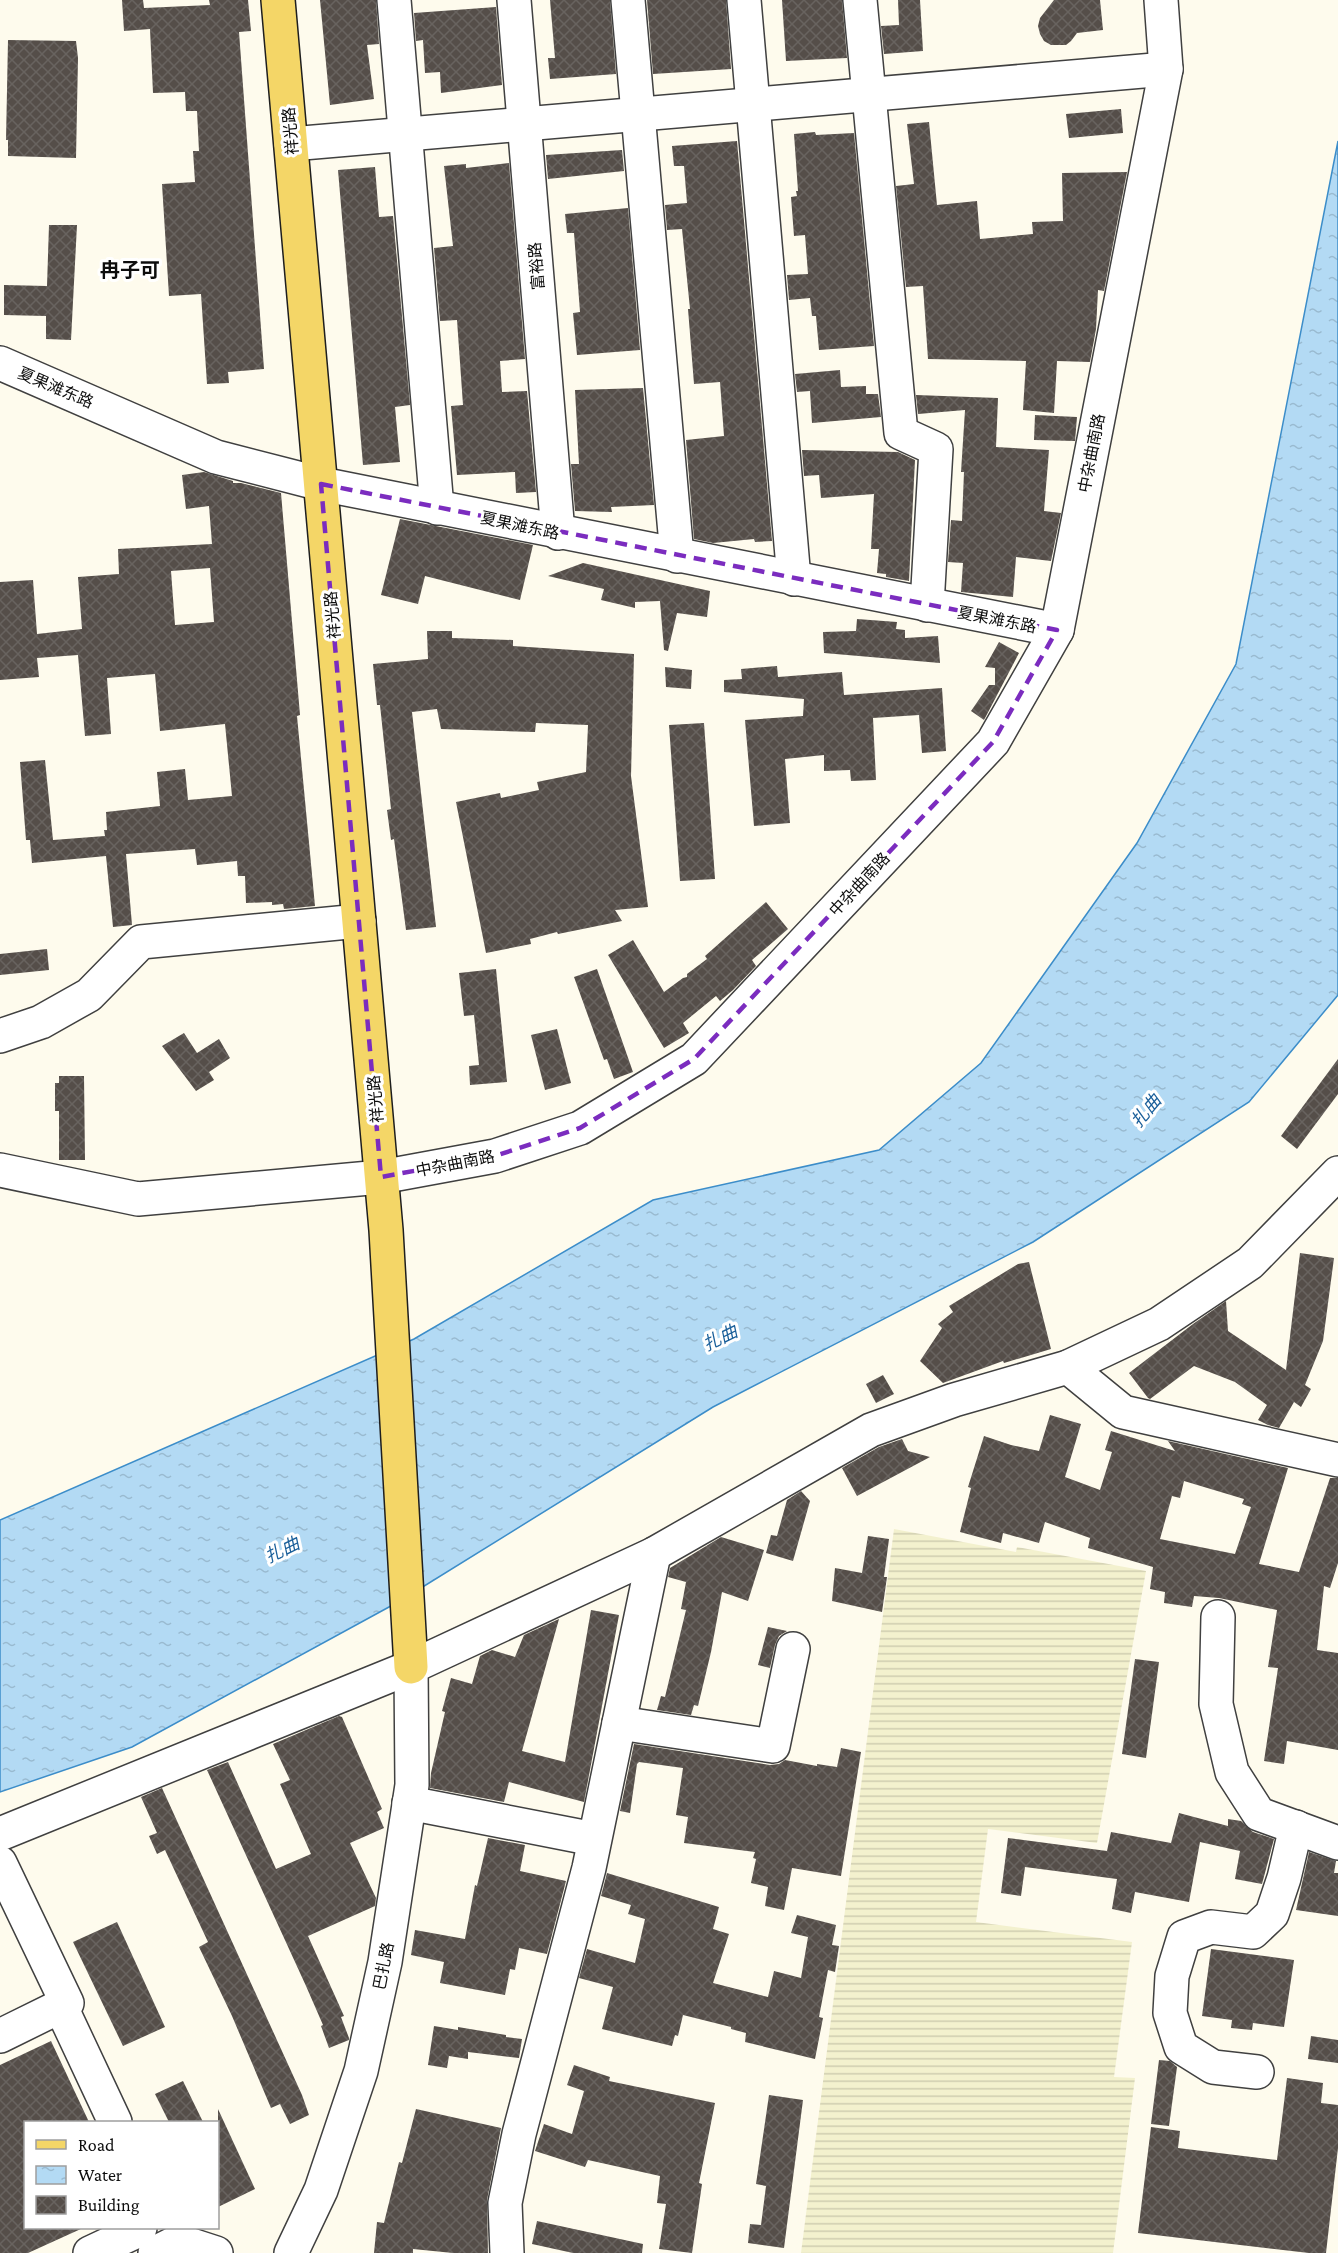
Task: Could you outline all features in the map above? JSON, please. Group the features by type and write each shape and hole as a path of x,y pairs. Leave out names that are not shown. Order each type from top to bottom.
{"main road":[{"name":"祥光路","path":"278,0 386,1230 411,1666"}],"street":[{"path":"394,0 437,508"},
{"name":"富裕路","path":"514,0 558,532"},
{"path":"628,0 677,556"},
{"path":"744,0 794,579"},
{"path":"860,0 901,433 936,449 927,605"},
{"name":"中杂曲南路","path":"0,1170 138,1199 381,1177 495,1156 580,1128 694,1059 993,742 1057,630 1166,69 1161,0"},
{"path":"291,144 1166,69"},
{"name":"夏果滩东路","path":"0,363 216,457 321,484 1057,630"},
{"path":"0,1036 41,1022 89,995 141,942 359,921"},
{"path":"0,1834 411,1666 654,1554 871,1430 954,1400 1068,1367 1159,1324 1250,1263 1338,1173"},
{"path":"1068,1367 1123,1412 1338,1460"},
{"path":"507,2253 505,2203 519,2134 594,1839 654,1554"},
{"path":"1218,1617 1216,1704 1232,1772 1259,1814 1338,1843"},
{"path":"619,1723 773,1746 793,1649"},
{"name":"巴扎路","path":"291,2253 321,2190 361,2072 385,1962 412,1785 411,1666"},
{"path":"409,1803 594,1839"},
{"path":"1257,2072 1213,2067 1181,2047 1170,2013 1172,1976 1184,1937 1211,1927 1253,1932 1272,1914 1284,1878 1296,1827"},
{"path":"0,1863 67,2003 0,2036"},
{"path":"61,2007 115,2121"},
{"path":"90,2253 139,2229"},
{"path":"155,2253 179,2241 216,2253"}],"highlighted area":[{"path":"321,484 1057,630 993,742 694,1059 580,1128 495,1156 381,1177"}],"shaded area":[{"path":"894,1529 1016,1552 1017,1547 1146,1571 1097,1843 988,1829 976,1922 1132,1942 1114,2077 1135,2078 1113,2253 801,2253"}],"water":[{"name":"扎曲","path":"1338,141 1338,995 1249,1102 1033,1242 713,1407 400,1601 132,1747 0,1792 0,1520 414,1339 653,1200 879,1150 981,1063 1137,843 1236,664"}],"building":[{"path":"122,0 143,0 144,8 210,5 209,0 248,0 251,31 239,32 264,369 228,372 229,383 207,384 201,294 169,296 162,184 195,182 193,151 199,151 197,111 186,111 185,92 153,93 150,29 124,31"},
{"path":"320,0 376,0 379,44 367,45 374,99 330,105"},
{"path":"550,0 610,0 616,74 550,79 548,58 555,58"},
{"path":"647,0 726,0 731,69 653,74"},
{"path":"782,0 842,0 847,58 786,61"},
{"path":"898,0 920,0 923,51 884,54 881,26 899,25"},
{"path":"1054,0 1100,0 1103,30 1077,33 1066,45 1051,45 1044,41 1038,26 1040,18"},
{"path":"496,7 502,85 441,93 440,72 425,73 423,40 416,41 414,13"},
{"path":"8,40 76,41 78,58 76,158 8,156 8,140 6,140"},
{"path":"1121,109 1123,133 1069,138 1066,114"},
{"path":"929,122 937,205 977,201 980,239 1033,234 1032,222 1063,221 1062,173 1127,172 1104,291 1098,290 1096,329 1090,362 1057,361 1054,413 1023,410 1026,361 928,359 923,286 906,287 896,186 914,184 907,124"},
{"path":"815,132 816,135 854,133 874,346 819,350 816,316 812,316 810,298 789,300 787,275 808,274 805,235 794,236 791,197 797,196 796,191 798,191 794,134"},
{"path":"737,141 772,541 755,542 754,539 713,543 694,539 686,440 724,436 720,382 694,384 688,309 690,309 682,229 667,230 665,205 687,203 684,166 674,166 672,146"},
{"path":"622,150 624,171 548,179 546,155"},
{"path":"509,163 525,359 500,361 502,392 527,391 536,492 516,493 515,472 457,475 451,406 463,405 457,320 440,321 434,248 453,246 444,166 466,164 466,168"},
{"path":"375,167 379,217 393,216 410,405 395,407 400,462 363,465 338,170"},
{"path":"628,208 640,350 577,355 573,313 580,312 574,233 567,233 565,214"},
{"path":"49,225 77,225 71,340 46,339 46,316 4,315 4,285 47,286"},
{"path":"840,370 841,387 866,386 866,394 878,394 881,417 812,423 810,391 797,392 795,374"},
{"path":"643,388 654,505 611,507 612,512 575,511 571,464 579,464 575,390"},
{"path":"916,395 998,398 996,447 1049,450 1044,511 1061,513 1051,561 1016,557 1013,597 961,592 963,563 948,562 951,520 962,521 964,472 961,472 965,410 918,414"},
{"path":"1035,415 1077,417 1075,441 1034,440"},
{"path":"802,450 898,452 915,460 909,581 877,573 879,549 871,549 874,494 821,498 819,475 804,476"},
{"path":"204,472 233,481 233,483 281,493 300,715 297,716 315,906 284,909 283,904 272,905 272,902 246,903 245,876 238,876 237,861 197,865 195,849 126,854 132,925 113,927 106,856 32,863 30,840 26,840 20,762 45,760 53,840 105,836 106,812 160,806 157,772 185,769 188,800 232,796 225,724 160,731 155,674 107,678 111,734 85,736 78,655 37,658 39,677 0,680 0,582 33,580 37,634 82,629 78,577 119,574 118,549 212,544 209,506 186,509 182,475","holes":["210,568 214,622 175,625 171,571"]},
{"path":"400,519 533,545 520,600 425,576 418,604 381,595"},
{"path":"583,563 710,591 707,617 677,613 668,651 664,650 660,601 635,602 635,608 601,600 604,589 548,576"},
{"path":"857,619 897,622 896,629 905,630 905,638 938,636 940,663 824,653 823,632 856,631"},
{"path":"427,631 452,631 452,638 513,640 513,646 634,654 631,776 648,907 615,910 622,921 558,934 557,932 530,939 531,944 486,953 456,802 500,793 501,798 539,790 537,782 586,772 588,725 536,723 535,732 441,729 437,709 412,712 436,927 406,930 394,839 391,840 387,810 391,809 380,705 377,705 373,664 428,659"},
{"path":"999,642 1019,653 984,720 971,711 989,685 995,685 995,668 985,667"},
{"path":"777,666 778,677 842,672 844,695 942,688 946,751 922,753 919,715 873,718 876,780 851,781 850,770 824,771 824,755 785,759 790,823 754,826 745,720 803,716 804,699 724,692 724,680 742,679 741,669"},
{"path":"665,667 692,670 691,689 666,687"},
{"path":"704,723 715,879 680,881 669,725"},
{"path":"766,902 788,929 752,960 756,966 733,990 720,1001 716,996 683,1023 689,1033 664,1048 608,955 633,940 664,992 687,977 687,974 707,959 705,956"},
{"path":"47,949 49,970 0,975 0,954"},
{"path":"496,969 507,1082 470,1085 469,1066 479,1065 474,1015 464,1016 459,973"},
{"path":"597,969 633,1072 614,1079 607,1059 604,1060 574,977"},
{"path":"557,1029 571,1083 545,1090 531,1035"},
{"path":"184,1033 197,1053 219,1039 230,1058 209,1072 214,1080 196,1091 162,1046"},
{"path":"1338,1059 1338,1094 1297,1149 1281,1136"},
{"path":"59,1076 84,1076 85,1160 59,1160 59,1111 55,1111 55,1083 59,1083"},
{"path":"1300,1253 1334,1258 1323,1341 1305,1385 1311,1389 1301,1407 1294,1402 1279,1428 1258,1420 1267,1405 1235,1382 1194,1366 1150,1399 1148,1398 1129,1373 1226,1301 1228,1331 1286,1370"},
{"path":"1029,1262 1051,1349 1004,1363 1003,1361 943,1383 920,1361 942,1328 938,1324 953,1312 949,1306 1018,1264"},
{"path":"883,1375 894,1394 876,1403 866,1384"},
{"path":"1050,1415 1081,1424 1065,1477 1100,1490 1112,1452 1105,1450 1111,1431 1175,1451 1168,1441 1288,1468 1259,1564 1299,1572 1330,1478 1338,1478 1338,1563 1330,1588 1324,1586 1317,1650 1338,1653 1338,1750 1287,1741 1284,1764 1264,1761 1278,1668 1268,1667 1277,1610 1219,1598 1194,1596 1192,1607 1164,1603 1165,1592 1150,1589 1153,1567 1088,1548 1090,1538 1045,1522 1039,1543 1003,1533 1001,1543 960,1532 971,1488 968,1487 984,1436 1039,1451","holes":["1184,1481 1244,1499 1242,1504 1251,1507 1235,1554 1160,1539 1172,1496 1180,1498"]},
{"path":"902,1439 908,1451 930,1457 857,1496 842,1468 879,1447"},
{"path":"801,1491 810,1501 793,1561 766,1553 771,1535 777,1536 787,1500"},
{"path":"868,1536 889,1539 882,1612 832,1601 835,1568 862,1573"},
{"path":"721,1537 764,1550 748,1601 722,1592 698,1706 694,1705 691,1715 657,1710 661,1696 665,1697 686,1610 681,1609 686,1582 668,1577 670,1568"},
{"path":"591,1610 619,1615 584,1802 509,1782 504,1802 430,1788 431,1773 445,1712 442,1711 451,1678 472,1684 480,1656 492,1650 515,1657 524,1635 559,1619 522,1751 565,1762"},
{"path":"768,1627 787,1631 779,1636 770,1668 758,1665"},
{"path":"1135,1659 1159,1662 1146,1758 1122,1754"},
{"path":"339,1716 342,1717 382,1809 377,1812 384,1828 350,1843 376,1898 375,1906 308,1936 344,2016 341,2017 349,2038 329,2048 321,2026 323,2025 306,1986 207,1770 228,1762 276,1869 311,1854 280,1784 290,1780 273,1744"},
{"path":"634,1744 770,1765 779,1764 785,1760 837,1767 841,1748 861,1752 841,1876 792,1868 784,1910 765,1906 768,1887 751,1883 756,1859 753,1858 755,1852 684,1843 688,1817 676,1815 683,1768 639,1762 630,1813 620,1811"},
{"path":"162,1788 302,2095 309,2115 290,2124 280,2104 271,2108 232,2016 199,1947 208,1942 165,1850 157,1854 149,1836 157,1833 141,1797"},
{"path":"1179,1813 1228,1826 1228,1819 1241,1821 1253,1832 1274,1839 1262,1884 1235,1879 1240,1851 1200,1842 1189,1902 1135,1892 1131,1913 1112,1909 1117,1879 1025,1867 1021,1896 1001,1893 1008,1838 1107,1851 1111,1832 1171,1843"},
{"path":"488,1838 525,1845 520,1871 566,1881 547,1954 519,1948 515,1970 510,1969 505,1995 440,1983 444,1962 411,1955 415,1930 465,1939 475,1885 477,1886"},
{"path":"1309,1852 1336,1861 1334,1873 1338,1873 1338,1916 1296,1910"},
{"path":"607,1873 719,1907 713,1929 729,1934 713,1983 768,1997 774,1971 801,1978 808,1937 791,1933 797,1915 836,1925 832,1945 839,1946 835,1972 828,1970 819,2017 823,2018 815,2059 745,2042 746,2033 683,2015 678,2036 675,2035 672,2046 602,2029 613,1987 579,1978 587,1949 635,1963 645,1919 628,1914 631,1905 601,1896"},
{"path":"117,1922 165,2027 123,2046 73,1942"},
{"path":"1211,1949 1294,1960 1284,2027 1253,2023 1252,2030 1231,2028 1232,2020 1202,2016"},
{"path":"434,2026 458,2030 458,2027 522,2039 519,2058 468,2052 468,2059 449,2056 447,2068 428,2065"},
{"path":"1311,2036 1338,2040 1338,2063 1308,2059"},
{"path":"51,2041 89,2121 24,2121 24,2229 81,2229 28,2253 0,2253 0,2065"},
{"path":"1159,2060 1170,2061 1177,2067 1169,2126 1151,2124"},
{"path":"574,2065 610,2077 609,2081 715,2103 699,2183 702,2184 692,2253 659,2249 666,2204 657,2203 660,2176 588,2160 585,2167 535,2151 544,2124 572,2134 584,2091 567,2085"},
{"path":"1287,2078 1323,2083 1321,2103 1338,2105 1338,2148 1326,2253 1138,2233 1151,2127 1180,2131 1178,2148 1277,2160"},
{"path":"183,2081 203,2121 168,2121 155,2094"},
{"path":"769,2095 803,2100 784,2248 748,2243 750,2224 761,2225 766,2186 756,2184"},
{"path":"218,2109 255,2189 219,2207 219,2121"},
{"path":"416,2109 501,2128 487,2200 488,2253 453,2253 413,2249 413,2253 374,2253 377,2222 384,2223 399,2162 402,2163"},
{"path":"537,2221 643,2244 642,2253 573,2253 532,2244"}],"district":[{"name":"冉子可","path":"130,270"}]}
